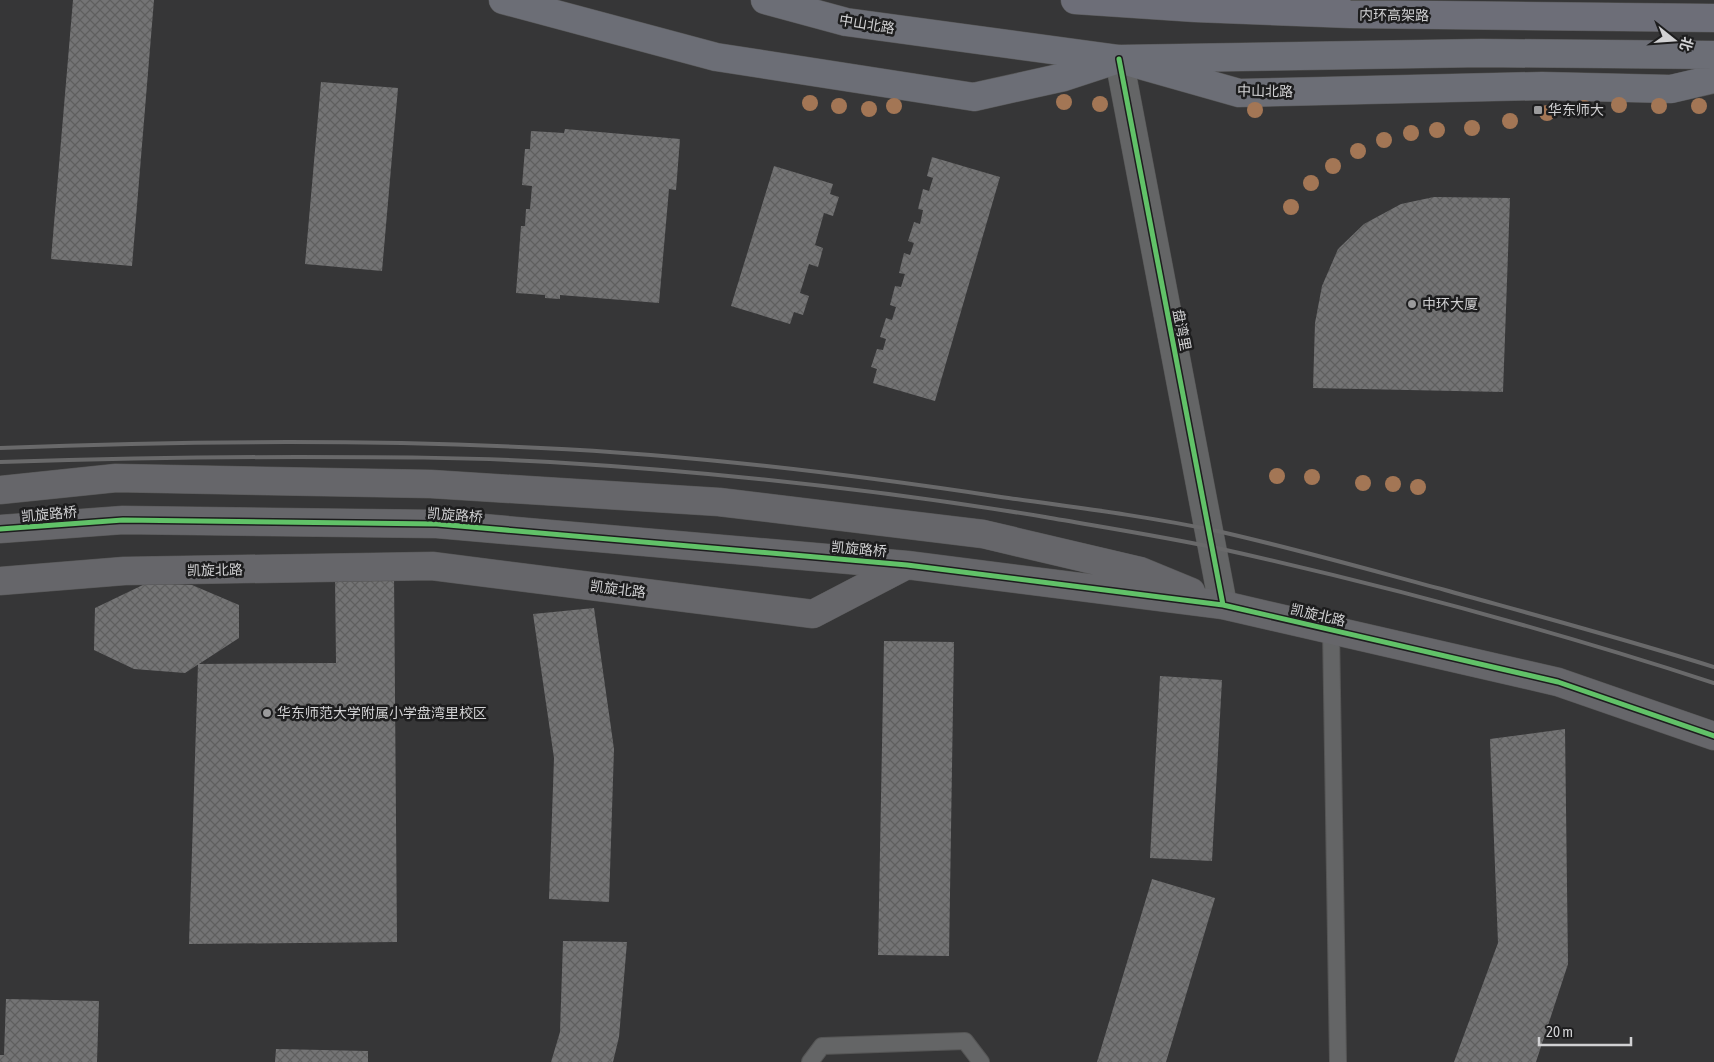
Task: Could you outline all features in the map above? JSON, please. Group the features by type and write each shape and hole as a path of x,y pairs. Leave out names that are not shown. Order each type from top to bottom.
{"highway":[{"name":"内环高架路","path":"1075,0 1195,8 1350,14 1714,18"},
{"path":"1350,14 1714,37"}],"main road":[{"path":"503,0 716,57 974,96 1064,77 1120,59 1482,53 1714,54"},
{"name":"中山北路","path":"765,0 846,22 1120,59 1239,93 1542,86 1671,89 1714,79"}],"street":[{"name":"盘湾里","path":"1120,59 1223,605"},
{"name":"凯旋北路","path":"0,490 116,478 432,484 719,502 983,534 1140,571 1223,605"},
{"name":"凯旋路桥","path":"0,529 123,520 437,524 907,565"},
{"name":"凯旋北路","path":"0,581 124,571 432,566 814,614 907,565 1223,605 1558,682 1714,736"}],"lane":[{"path":"1331,630 1338,1062"},
{"path":"810,1062 822,1046 965,1041 981,1062"}],"building":[{"path":"73,0 154,0 132,266 51,259"},
{"path":"321,82 398,88 382,271 305,264"},
{"path":"565,129 680,139 676,190 669,189 659,303 560,295 560,299 545,298 545,295 516,293 521,226 525,226 526,209 530,209 532,186 522,185 525,149 530,149 531,131 564,133"},
{"path":"932,157 1000,177 935,401 873,383 877,369 871,367 877,349 883,350 886,339 880,337 886,318 892,320 896,307 890,305 895,286 901,287 905,274 899,273 904,253 910,255 914,243 908,241 914,222 920,224 923,210 918,209 923,189 929,191 933,178 927,176"},
{"path":"774,166 833,184 830,194 839,197 833,216 824,213 815,245 823,248 818,267 809,264 800,293 809,296 803,315 794,312 790,324 731,306"},
{"name":"中环大厦","path":"1434,197 1510,198 1503,392 1313,388 1315,323 1322,286 1338,249 1364,224 1401,204"},
{"path":"394,574 397,942 189,944 198,664 336,663 335,575"},
{"path":"147,583 192,585 239,605 239,638 185,673 134,669 94,650 95,608"},
{"path":"594,608 614,749 609,902 549,899 554,758 533,614"},
{"path":"884,641 954,642 949,956 878,955"},
{"path":"1160,676 1222,680 1212,861 1150,858"},
{"path":"1565,729 1568,964 1536,1062 1454,1062 1498,943 1490,739"},
{"path":"1152,879 1215,898 1166,1062 1097,1062"},
{"path":"563,941 627,942 619,1037 613,1062 551,1062 560,1032"},
{"path":"6,999 99,1001 97,1062 0,1062 0,1055 4,1055"},
{"path":"276,1049 368,1051 368,1062 275,1062"}],"railway":[{"path":"0,448 270,442 473,445 656,455 829,473 1109,512 1217,531 1445,590 1714,667"},
{"path":"0,462 260,457 487,459 674,471 860,490 1045,517 1217,548 1405,593 1591,645 1714,683"}],"cycle path":[{"path":"1119,59 1223,605"},
{"path":"0,529 123,520 437,524 907,565 1223,605 1558,682 1714,736"}],"place":[{"name":"华东师大","path":"1538,110"},
{"name":"中环大厦","path":"1412,304"},
{"name":"华东师范大学附属小学盘湾里校区","path":"267,713"}]}
